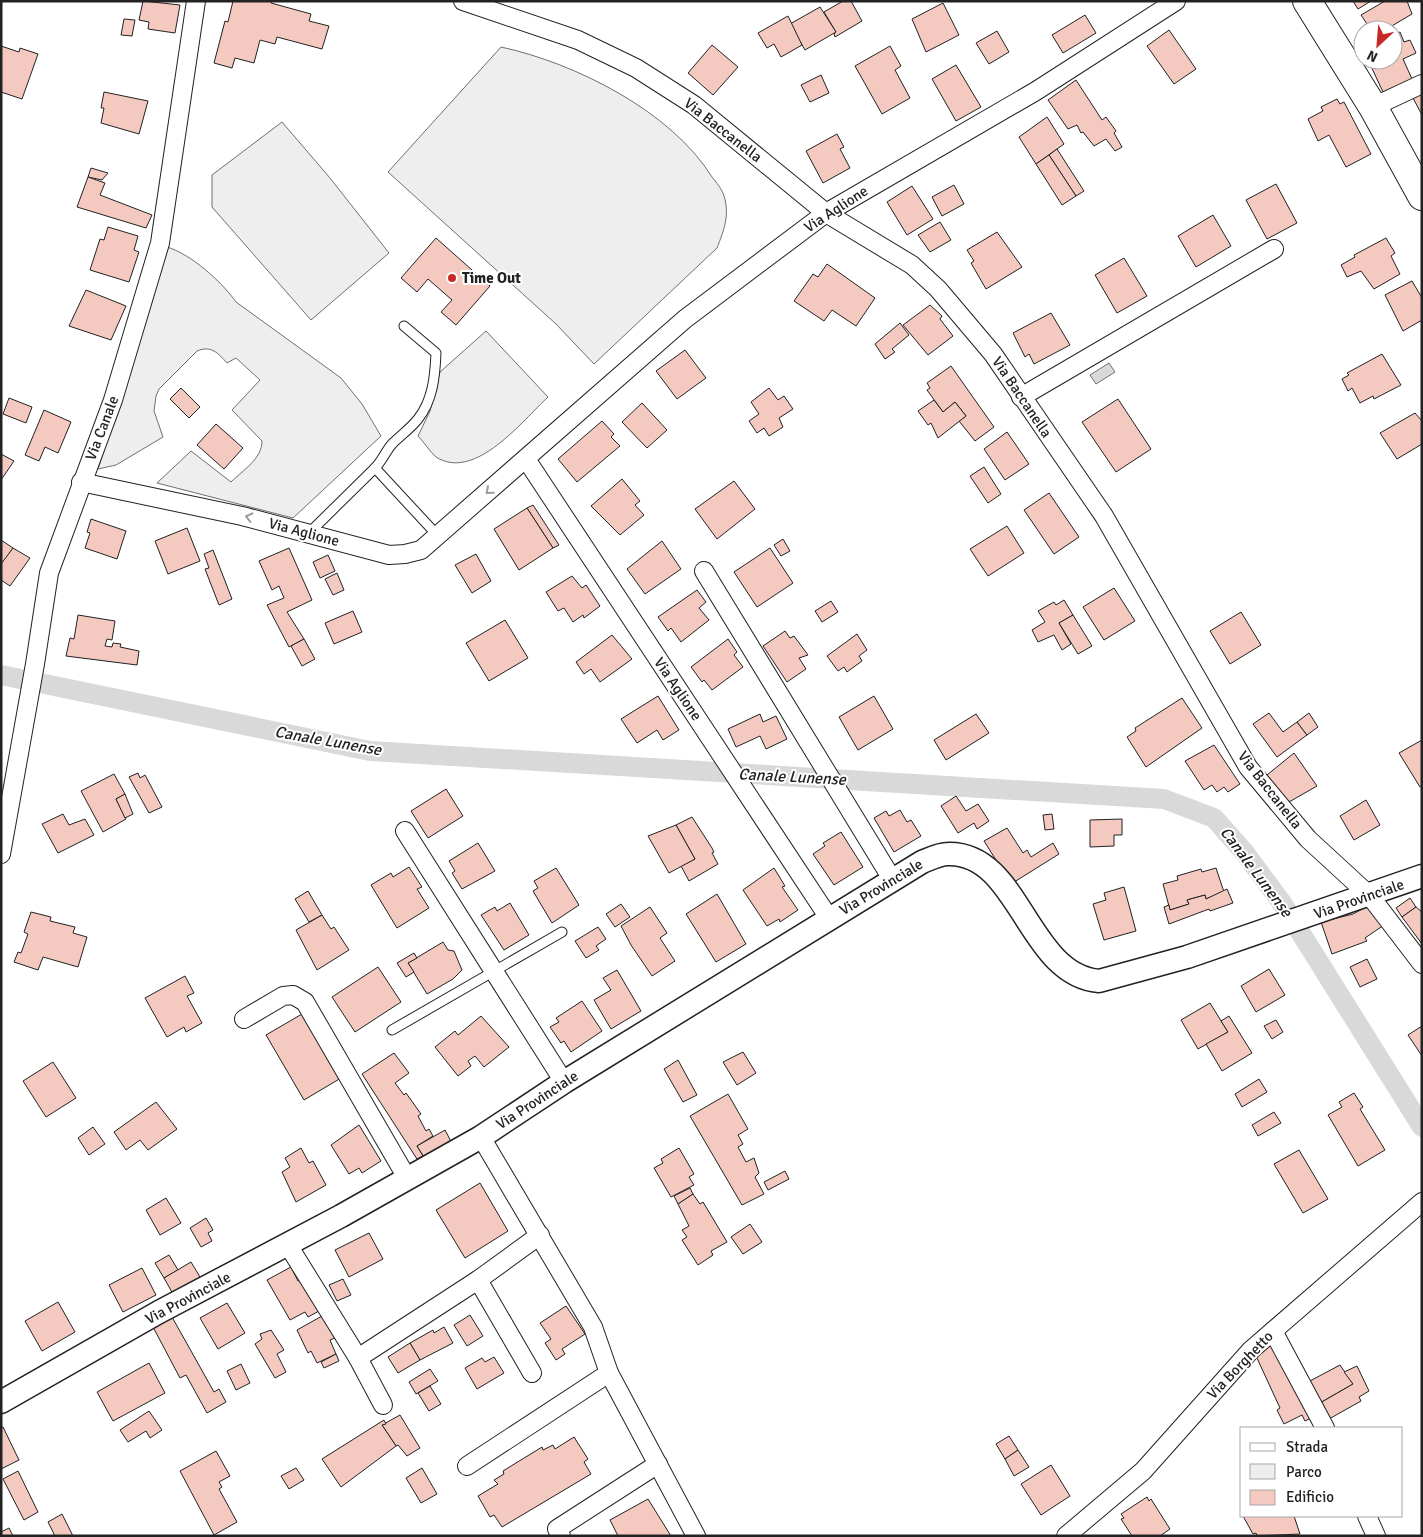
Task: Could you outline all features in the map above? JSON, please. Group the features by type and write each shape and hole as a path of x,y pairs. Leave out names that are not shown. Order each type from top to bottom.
{"main road":[{"path":"1307,1 1374,107 1422,196"}],"street":[{"name":"Via Canale","path":"1,854 30,695 49,573 81,482 113,400 160,243 196,1"},
{"name":"Via Baccanella","path":"463,1 578,40 636,68 694,105 826,213 880,244 919,271 938,289 993,354 1104,516 1248,767 1308,839 1370,896 1422,964"},
{"name":"Via Aglione","path":"81,482 242,516 389,555 421,550 685,319 826,213 1036,91 1176,1"},
{"path":"1374,107 1422,84"},
{"path":"1021,397 1274,248"},
{"name":"Via Aglione","path":"526,459 829,918"},
{"path":"704,571 822,761 892,879"},
{"path":"405,831 564,1082"},
{"name":"Via Provinciale","path":"1,1402 159,1312 288,1245 480,1137 564,1082 922,862 946,854 964,856 983,866 1001,883 1059,964 1086,980 1112,979 1370,896 1422,876"},
{"path":"244,1019 283,996 293,995 306,1002 408,1178"},
{"name":"Via Provinciale","path":"480,1137 540,1234 593,1327 609,1373 696,1536"},
{"name":"Via Borghetto","path":"1066,1536 1143,1471 1251,1350 1422,1202"},
{"path":"358,1358 478,1280 540,1234"},
{"path":"288,1245 358,1358 383,1405"},
{"path":"478,1280 532,1373"},
{"path":"1273,1330 1324,1427"},
{"path":"467,1466 609,1373"},
{"path":"561,1536 557,1529 658,1464"},
{"path":"1367,1517 1376,1536"}],"lane":[{"path":"308,533 383,460 391,444 418,420 428,403 433,384 436,353 404,326"},
{"path":"375,468 438,536"},
{"path":"392,1030 562,932"}],"green space":[{"path":"501,47 530,54 589,78 619,93 647,111 672,131 694,153 719,186 724,196 726,216 724,229 717,248 594,364 556,324 388,172"},
{"path":"282,122 330,178 389,253 311,320 212,207 212,175"},
{"path":"167,247 196,262 223,286 236,302 341,378 362,404 381,436 293,518 157,483 191,451 231,482 251,464 259,453 262,441 232,410 260,380 236,358 227,363 214,351 202,349 197,351 159,389 154,411 163,437 116,465 98,469 152,302"},
{"path":"486,331 548,397 512,433 497,445 482,455 466,461 451,463 436,457 418,436 430,411 440,372"}],"shaded area":[{"path":"1109,363 1115,372 1096,384 1090,375"}],"building":[{"path":"143,1 180,5 175,33 148,29 149,22 139,20"},
{"path":"233,1 271,1 271,3 311,14 309,21 329,26 322,49 277,37 275,44 260,40 254,63 235,58 232,68 214,63 225,21 228,22"},
{"path":"843,1 851,1 862,21 835,37 834,34 836,32 824,12"},
{"path":"1353,1 1371,1 1358,9"},
{"path":"1385,1 1407,1 1412,14 1402,20 1364,20 1361,15"},
{"path":"943,3 959,35 926,52 912,19"},
{"path":"820,7 836,32 805,50 790,24"},
{"path":"1085,15 1096,33 1063,53 1052,35"},
{"path":"788,16 802,45 781,57 774,44 767,48 758,33"},
{"path":"124,19 135,20 132,36 121,35"},
{"path":"1169,30 1196,69 1174,84 1147,46"},
{"path":"997,31 1009,52 989,64 976,43"},
{"path":"1403,40 1404,42 1410,40 1416,53 1403,59"},
{"path":"712,45 738,67 713,95 688,73"},
{"path":"1,46 19,52 20,48 38,54 22,99 1,92"},
{"path":"890,46 901,66 895,70 910,98 882,114 855,66"},
{"path":"1403,59 1412,79 1383,92 1373,70 1403,70"},
{"path":"956,65 981,107 956,121 932,79"},
{"path":"821,75 829,93 810,102 801,85"},
{"path":"1076,80 1102,120 1106,117 1116,131 1114,133 1122,147 1115,151 1106,139 1094,146 1083,132 1081,133 1077,125 1068,129 1048,100"},
{"path":"104,92 148,101 139,134 101,123 104,108 101,108"},
{"path":"1422,93 1422,115 1413,98"},
{"path":"1337,99 1340,104 1344,102 1371,154 1346,167 1329,135 1318,141 1308,119 1323,111 1321,107"},
{"path":"1047,117 1064,144 1036,164 1019,137"},
{"path":"837,134 844,147 840,149 850,168 823,183 806,151"},
{"path":"1057,149 1084,191 1076,196 1049,155"},
{"path":"1049,155 1076,196 1062,205 1036,164"},
{"path":"91,168 108,173 102,180 88,177"},
{"path":"88,177 105,183 100,195 152,215 146,228 77,207"},
{"path":"1276,184 1297,223 1267,239 1246,200"},
{"path":"954,185 964,204 942,216 932,197"},
{"path":"912,186 933,219 907,235 887,202"},
{"path":"1213,215 1231,246 1196,267 1178,236"},
{"path":"940,222 951,240 930,252 918,235"},
{"path":"108,227 138,236 134,250 139,252 129,282 90,270 100,239 104,240"},
{"path":"997,232 1022,267 986,289 971,263 974,261 967,250"},
{"path":"436,238 490,286 456,325 441,312 452,300 428,279 417,292 401,278"},
{"path":"1386,238 1395,253 1391,256 1400,274 1374,289 1361,271 1347,277 1341,265 1355,257 1354,255"},
{"path":"1124,258 1147,296 1117,313 1095,275"},
{"path":"827,264 875,298 856,326 832,310 824,321 794,301 813,274 818,277"},
{"path":"1412,281 1422,298 1422,320 1403,331 1385,295"},
{"path":"86,290 126,306 111,340 69,326"},
{"path":"930,305 942,316 940,319 953,336 928,355 903,325"},
{"path":"1051,313 1070,345 1034,364 1029,354 1025,357 1013,333"},
{"path":"900,323 909,335 892,349 895,352 885,359 875,344"},
{"path":"685,350 706,378 677,399 656,371"},
{"path":"1382,354 1401,385 1374,399 1373,396 1360,403 1352,388 1348,391 1342,379 1349,375 1347,373"},
{"path":"951,366 994,427 975,441 959,421 966,416 955,402 943,412 927,390 930,388 927,383"},
{"path":"181,388 200,407 189,418 170,399"},
{"path":"769,388 778,400 784,396 793,409 779,418 783,427 769,436 764,428 757,433 749,421 759,414 751,402"},
{"path":"9,398 32,407 26,423 3,414"},
{"path":"1118,399 1151,449 1116,472 1082,422"},
{"path":"934,400 943,412 955,402 966,416 938,438 931,423 928,425 918,411"},
{"path":"642,403 667,430 647,448 622,422"},
{"path":"44,410 71,422 58,453 45,447 39,461 25,455"},
{"path":"1415,413 1422,421 1422,444 1397,459 1380,433"},
{"path":"602,421 614,434 611,437 620,446 577,482 558,459"},
{"path":"216,424 243,448 224,469 197,445"},
{"path":"1007,432 1029,464 1005,480 984,449"},
{"path":"1,454 14,461 1,480"},
{"path":"984,467 1001,494 988,503 970,476"},
{"path":"622,479 640,501 635,505 644,515 620,535 591,506"},
{"path":"734,481 755,509 717,539 695,509"},
{"path":"1049,493 1079,537 1054,554 1024,510"},
{"path":"533,505 559,545 553,548 527,508"},
{"path":"527,508 553,548 519,570 494,529"},
{"path":"91,519 126,531 117,559 85,548 90,533 87,532"},
{"path":"1007,526 1024,553 988,576 970,549"},
{"path":"187,528 200,561 168,574 155,541"},
{"path":"783,539 790,551 781,556 774,545"},
{"path":"1,540 13,548 2,565 1,564"},
{"path":"662,541 681,569 645,594 627,569"},
{"path":"13,548 30,558 10,586 1,580 1,564"},
{"path":"289,548 312,600 287,612 304,639 289,647 267,605 284,598 279,586 272,590 259,561"},
{"path":"770,548 793,583 757,607 734,572"},
{"path":"213,550 232,599 219,605 205,569 209,568 204,554"},
{"path":"476,554 491,581 472,593 455,565"},
{"path":"328,555 335,571 320,578 313,562"},
{"path":"337,573 344,590 333,595 325,579"},
{"path":"572,576 582,588 586,585 600,606 584,618 583,615 573,622 564,608 558,611 546,592"},
{"path":"1114,588 1135,621 1104,640 1083,607"},
{"path":"697,590 706,602 699,608 709,620 681,642 671,628 668,631 658,617"},
{"path":"1064,600 1073,615 1059,623 1071,644 1062,650 1054,635 1038,642 1032,630 1045,622 1038,611 1054,602 1056,605"},
{"path":"831,601 838,612 822,622 815,611"},
{"path":"353,611 362,632 334,644 325,623"},
{"path":"1241,612 1261,645 1230,664 1210,631"},
{"path":"78,615 115,621 112,640 107,639 105,646 112,647 113,643 121,644 120,647 139,651 137,665 66,656 70,638 74,639"},
{"path":"1073,615 1092,646 1078,654 1059,623"},
{"path":"505,620 528,658 489,681 466,643"},
{"path":"785,631 790,638 794,636 808,655 799,658 806,669 787,682 763,646"},
{"path":"857,634 867,650 859,656 862,661 847,672 844,667 838,671 827,656"},
{"path":"612,635 632,659 600,682 591,669 584,674 576,662"},
{"path":"304,639 315,659 302,666 291,646"},
{"path":"728,639 737,652 734,655 743,667 712,690 704,680 702,682 691,667"},
{"path":"658,696 679,730 663,740 657,730 637,743 621,719"},
{"path":"874,696 893,729 858,750 839,717"},
{"path":"1182,698 1202,728 1146,767 1127,737 1136,731 1135,728"},
{"path":"1269,713 1283,732 1297,722 1307,735 1277,757 1253,724"},
{"path":"1309,713 1318,727 1307,735 1297,722"},
{"path":"760,714 763,722 776,716 787,739 766,749 760,736 736,747 728,729"},
{"path":"976,714 989,733 946,760 934,740"},
{"path":"1422,740 1422,786 1420,787 1399,753"},
{"path":"1214,745 1240,784 1228,792 1224,787 1217,792 1212,785 1204,790 1185,761"},
{"path":"1294,753 1317,786 1289,802 1267,775"},
{"path":"138,773 140,778 145,775 162,807 149,813 129,777"},
{"path":"114,774 125,794 116,799 126,819 103,832 81,791"},
{"path":"446,789 463,816 428,838 411,811"},
{"path":"125,794 133,814 125,818 116,799"},
{"path":"956,796 966,811 978,804 989,821 977,829 974,823 958,833 941,806"},
{"path":"1366,800 1380,825 1354,840 1340,816"},
{"path":"900,810 907,822 911,820 921,836 894,852 874,818 886,811 889,816"},
{"path":"63,814 69,825 85,819 94,835 58,853 42,824"},
{"path":"1052,814 1054,829 1045,830 1043,815"},
{"path":"692,817 712,848 714,852 712,853 718,864 689,881 681,866 695,859 676,825"},
{"path":"1122,819 1122,835 1114,835 1114,846 1090,847 1090,820"},
{"path":"676,825 695,859 669,873 648,836"},
{"path":"1007,828 1023,853 1027,850 1031,857 1053,843 1059,854 1011,884 984,841"},
{"path":"841,832 863,867 834,885 813,854 825,846 823,843"},
{"path":"478,843 495,871 462,889 452,873 455,871 449,861"},
{"path":"409,867 422,887 417,889 429,908 397,928 371,885 391,873 393,877"},
{"path":"556,868 579,905 552,923 533,891 538,888 534,881"},
{"path":"774,868 785,886 782,887 798,910 780,922 779,919 767,926 743,890"},
{"path":"1216,868 1224,892 1206,899 1205,895 1187,900 1189,904 1170,910 1163,884 1178,880 1177,876 1201,869 1202,872"},
{"path":"1124,887 1136,931 1104,940 1093,904 1106,900 1104,893"},
{"path":"1227,889 1233,903 1210,911 1209,909 1169,924 1164,907 1169,905 1170,910 1189,904 1187,900 1205,895 1206,899"},
{"path":"308,891 322,915 309,922 295,899"},
{"path":"717,894 746,944 716,962 686,914"},
{"path":"1410,898 1416,907 1402,917 1396,908"},
{"path":"510,903 529,935 504,950 481,915 495,907 497,911"},
{"path":"621,904 630,917 615,927 606,914"},
{"path":"1370,905 1384,925 1365,938 1367,941 1332,954 1321,922 1353,914"},
{"path":"650,907 667,933 660,938 675,961 652,976 631,945 621,926"},
{"path":"1416,907 1422,912 1422,944 1402,917"},
{"path":"31,912 51,917 50,921 75,927 73,933 87,937 78,967 43,957 38,970 14,962 18,952 21,953 28,934 24,932"},
{"path":"322,915 331,929 334,927 349,950 317,970 296,930"},
{"path":"598,927 606,939 596,946 599,950 586,958 575,941"},
{"path":"443,942 448,950 454,951 462,970 453,979 427,994 408,963"},
{"path":"414,953 417,958 408,963 414,972 406,977 397,963"},
{"path":"1367,959 1377,979 1360,987 1350,967"},
{"path":"378,967 401,1002 355,1032 332,997"},
{"path":"1269,969 1285,995 1256,1012 1241,986"},
{"path":"617,970 641,1011 611,1029 594,1000 611,990 603,978"},
{"path":"185,976 194,993 187,996 202,1023 186,1032 184,1027 167,1037 145,998"},
{"path":"582,1001 602,1031 571,1052 564,1041 561,1043 550,1027 559,1022 556,1018"},
{"path":"1210,1003 1228,1032 1198,1049 1181,1020"},
{"path":"302,1014 341,1078 304,1100 266,1035"},
{"path":"481,1016 509,1047 484,1067 475,1056 468,1061 471,1066 458,1076 435,1047 455,1031 458,1035"},
{"path":"1229,1016 1252,1053 1222,1071 1206,1044 1228,1032 1221,1021"},
{"path":"1276,1020 1283,1032 1272,1039 1264,1026"},
{"path":"1422,1026 1422,1056 1408,1035"},
{"path":"743,1052 756,1073 737,1085 723,1062"},
{"path":"394,1053 409,1073 395,1083 404,1095 406,1093 421,1114 418,1116 426,1131 429,1129 433,1136 417,1146 423,1156 417,1159 362,1074"},
{"path":"678,1060 697,1095 683,1102 664,1069"},
{"path":"53,1062 76,1098 46,1117 23,1081"},
{"path":"1259,1079 1267,1092 1242,1107 1235,1094"},
{"path":"1354,1093 1363,1107 1360,1109 1385,1150 1358,1166 1328,1115 1342,1107 1339,1102"},
{"path":"728,1094 748,1129 738,1135 743,1144 738,1147 746,1162 754,1158 759,1173 755,1177 764,1194 742,1205 690,1116"},
{"path":"156,1102 177,1129 148,1150 140,1140 126,1150 114,1132"},
{"path":"1274,1112 1281,1123 1258,1136 1252,1125"},
{"path":"359,1125 381,1161 362,1173 359,1168 349,1174 331,1145"},
{"path":"93,1127 105,1144 89,1155 78,1138"},
{"path":"445,1130 454,1147 427,1162 417,1146"},
{"path":"301,1148 309,1163 313,1161 326,1185 296,1202 282,1172 290,1167 285,1158"},
{"path":"679,1148 694,1174 689,1177 694,1185 671,1197 654,1168 663,1163 661,1159"},
{"path":"1299,1150 1328,1199 1303,1213 1274,1164"},
{"path":"785,1171 789,1179 768,1190 764,1182"},
{"path":"480,1183 508,1231 465,1258 436,1210"},
{"path":"690,1188 693,1194 678,1204 674,1196"},
{"path":"693,1194 700,1204 703,1202 727,1242 711,1251 713,1255 698,1265 682,1240 687,1237 682,1230 689,1226 678,1204"},
{"path":"166,1198 181,1223 160,1235 146,1210"},
{"path":"206,1218 213,1230 208,1233 212,1241 201,1247 190,1228"},
{"path":"750,1224 762,1242 743,1254 731,1237"},
{"path":"369,1233 383,1259 349,1277 335,1250"},
{"path":"169,1255 178,1270 164,1278 155,1263"},
{"path":"191,1262 200,1277 173,1294 164,1278"},
{"path":"291,1267 298,1281 306,1277 319,1311 308,1317 305,1312 290,1320 267,1280"},
{"path":"142,1268 156,1295 123,1312 109,1285"},
{"path":"343,1279 351,1295 337,1301 329,1285"},
{"path":"58,1302 75,1332 42,1351 25,1321"},
{"path":"227,1303 245,1333 218,1349 200,1318"},
{"path":"566,1306 585,1334 562,1349 565,1354 556,1360 545,1343 551,1339 540,1323"},
{"path":"470,1315 483,1336 467,1346 454,1325"},
{"path":"322,1316 335,1338 330,1340 336,1354 317,1363 311,1351 308,1353 297,1330"},
{"path":"172,1317 214,1392 219,1389 226,1402 207,1413 186,1375 180,1378 153,1327"},
{"path":"444,1327 453,1343 420,1360 410,1343 433,1330 434,1333"},
{"path":"271,1330 284,1350 277,1354 286,1372 275,1378 255,1344 262,1339 260,1334"},
{"path":"1272,1339 1315,1416 1305,1421 1302,1415 1284,1424 1277,1410 1280,1408 1256,1356"},
{"path":"410,1343 420,1360 398,1373 388,1357"},
{"path":"336,1354 339,1361 324,1368 321,1362"},
{"path":"494,1357 504,1373 477,1389 465,1368 482,1358 485,1362"},
{"path":"149,1363 165,1393 113,1421 97,1392"},
{"path":"241,1364 250,1383 236,1390 227,1371"},
{"path":"1340,1365 1353,1384 1320,1403 1308,1382"},
{"path":"1357,1366 1369,1391 1359,1397 1361,1401 1329,1419 1320,1403 1353,1384 1344,1372"},
{"path":"430,1369 438,1381 416,1394 409,1382"},
{"path":"430,1386 441,1404 429,1411 418,1393"},
{"path":"149,1411 162,1430 150,1438 146,1431 128,1442 120,1430"},
{"path":"400,1415 420,1448 407,1456 398,1445 396,1446 382,1425"},
{"path":"384,1420 386,1424 382,1425 396,1446 341,1487 322,1459"},
{"path":"3,1427 19,1460 1,1469 1,1428"},
{"path":"1009,1436 1018,1450 1005,1459 996,1444"},
{"path":"574,1437 588,1459 584,1462 591,1474 502,1527 494,1515 490,1517 478,1496 498,1484 494,1480 504,1474 503,1471 542,1447 543,1450 553,1445 555,1449"},
{"path":"1018,1450 1029,1467 1014,1476 1005,1459"},
{"path":"216,1451 230,1476 219,1482 222,1487 219,1489 237,1522 214,1535 180,1471"},
{"path":"1051,1465 1070,1496 1041,1515 1021,1484"},
{"path":"296,1468 304,1480 289,1489 281,1476"},
{"path":"422,1468 437,1494 421,1503 406,1478"},
{"path":"18,1471 38,1512 24,1520 3,1479"},
{"path":"1147,1497 1149,1501 1151,1499 1170,1529 1160,1536 1132,1536 1121,1519 1124,1518 1121,1514"},
{"path":"648,1499 671,1536 618,1536 610,1520"},
{"path":"62,1514 73,1536 55,1536 48,1522"},
{"path":"1244,1517 1294,1517 1300,1534 1257,1536 1256,1533 1253,1534"},
{"path":"9,1528 13,1536 1,1536 1,1532"}],"waterway":[{"name":"Canale Lunense","path":"1,675 370,751 1164,799 1214,818 1245,853 1282,903 1422,1127"}],"place":[{"name":"Time Out","path":"452,278"}]}
